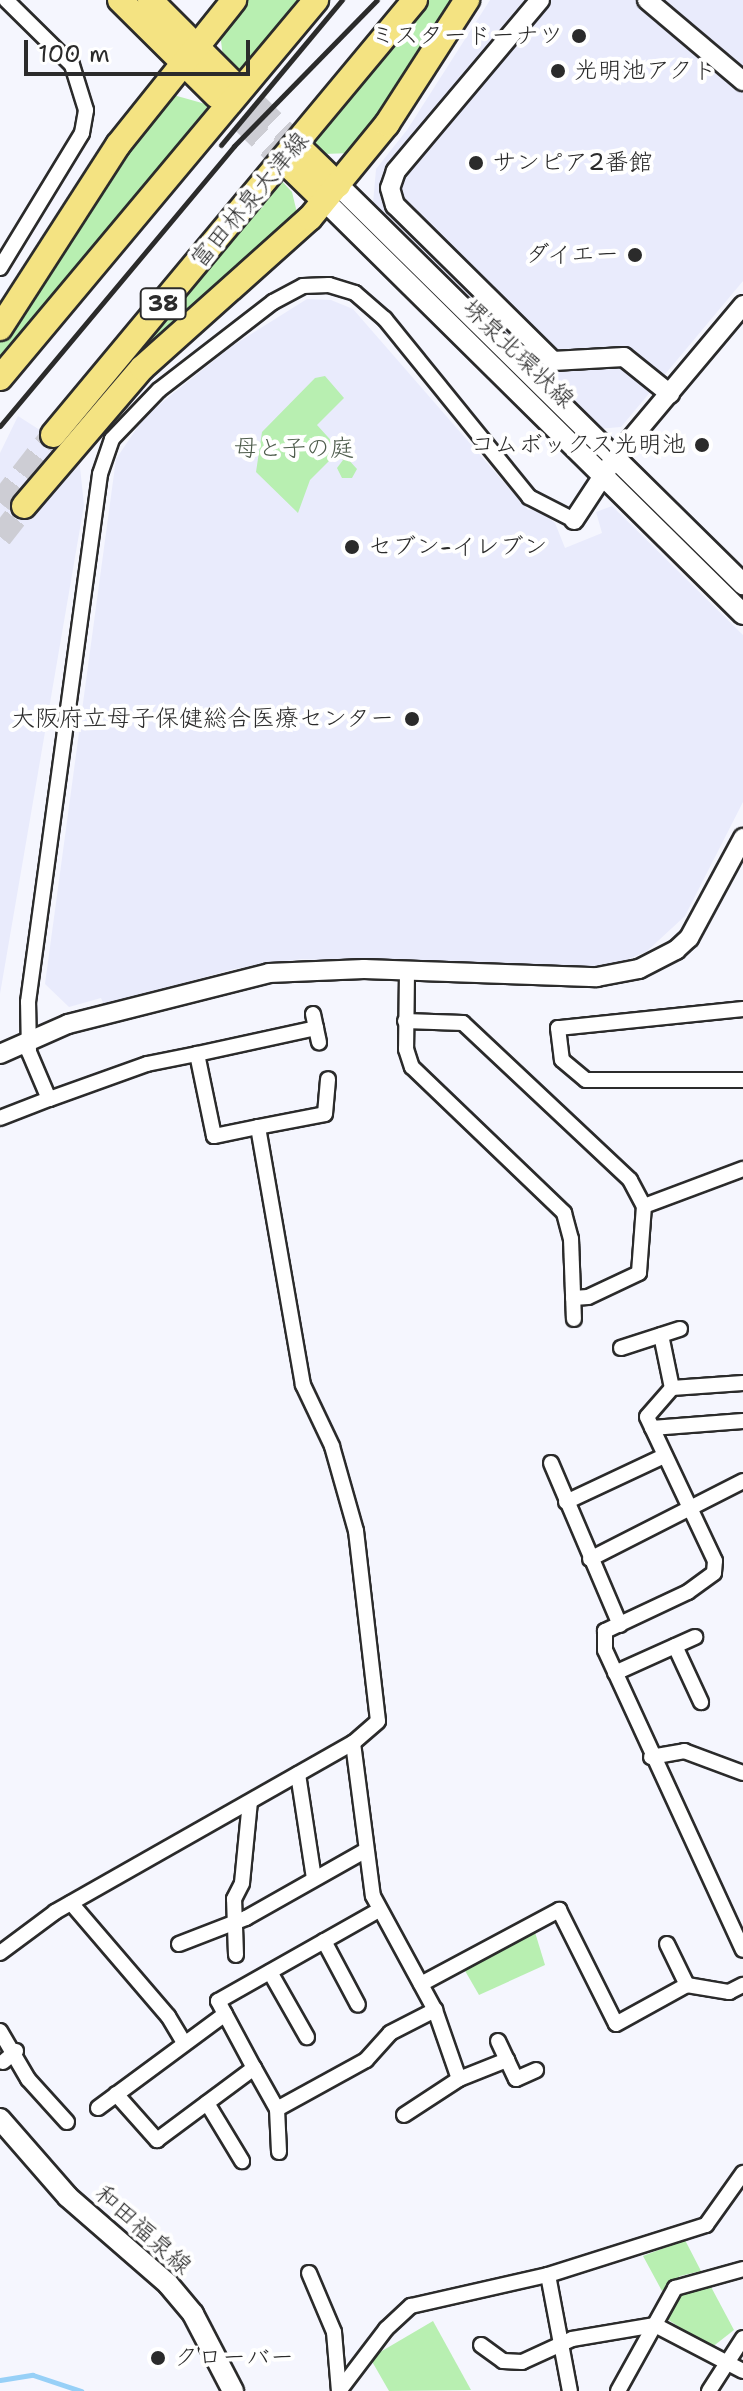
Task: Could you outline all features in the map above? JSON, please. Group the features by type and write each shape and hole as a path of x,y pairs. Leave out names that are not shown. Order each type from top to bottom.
{"main road":[{"path":"120,0 190,56 224,88"},
{"path":"150,0 190,56"},
{"path":"0,328 118,145 234,0"},
{"path":"0,378 316,0"},
{"name":"富田林泉大津線","path":"53,435 415,0"},
{"path":"24,506 116,395 264,264 331,192 387,124 467,0"},
{"name":"富田林泉大津線","path":"296,159 331,192"},
{"name":"堺泉北環状線","path":"331,192 609,467 743,614"},
{"name":"堺泉北環状線","path":"609,467 743,584"},
{"name":"和田福泉線","path":"4,2133 68,2197 168,2284 193,2314 233,2391"}],"street":[{"path":"0,268 82,133 86,110 72,65 6,0"},
{"path":"540,0 396,171 390,188 395,205 553,361 624,357 670,394"},
{"path":"647,0 743,81"},
{"path":"49,1099 27,1039 28,1002 100,474 112,439 133,412 273,302 303,286 329,285 355,293 385,319 529,497 574,520 609,467 743,305"},
{"path":"0,1054 27,1039 246,977 296,971 597,977 639,969 676,950 689,938 741,844"},
{"path":"407,972 406,1049 425,1085 564,1213 571,1239 574,1319"},
{"path":"743,1009 558,1028 562,1060 586,1080 743,1080"},
{"path":"405,1021 463,1023 617,1164 644,1206 639,1273 588,1297 573,1298"},
{"path":"0,1118 147,1064 197,1054 258,1032 316,1028"},
{"path":"197,1054 214,1136 325,1114 328,1079"},
{"path":"0,1953 71,1903 353,1743 378,1721 356,1531 332,1446 303,1385 258,1127"},
{"path":"644,1206 743,1169"},
{"path":"621,1348 680,1329"},
{"path":"661,1335 672,1388"},
{"path":"743,1383 672,1388 647,1417 715,1561 714,1573 605,1631 605,1650 651,1757 743,1950"},
{"path":"652,1428 743,1421"},
{"path":"566,1502 664,1456"},
{"path":"551,1463 620,1625"},
{"path":"590,1559 743,1481"},
{"path":"615,1673 695,1637"},
{"path":"675,1646 701,1702"},
{"path":"353,1743 366,1850 379,1910 435,2010 459,2079"},
{"path":"651,1757 684,1751 743,1773"},
{"path":"298,1774 314,1878"},
{"path":"236,1955 234,1923 250,1802"},
{"path":"179,1944 234,1923 366,1850"},
{"path":"71,1903 168,2016 184,2043"},
{"path":"279,2152 277,2109 218,2001 379,1910"},
{"path":"421,1984 559,1910 616,2024 687,1985 729,1992 743,1985"},
{"path":"324,1941 358,2005"},
{"path":"667,1944 687,1985"},
{"path":"270,1972 307,2037"},
{"path":"277,2109 366,2060 390,2033 435,2010"},
{"path":"98,2108 225,2014"},
{"path":"0,2031 16,2051 28,2079 57,2118"},
{"path":"498,2041 516,2079 536,2070"},
{"path":"3,2062 16,2051"},
{"path":"404,2115 422,2112 459,2079 507,2060"},
{"path":"116,2094 157,2140 254,2068"},
{"path":"207,2103 242,2161"},
{"path":"339,2391 386,2329 411,2306 548,2275 706,2225 741,2179"},
{"path":"618,2391 675,2288 743,2269"},
{"path":"309,2273 334,2332 339,2391"},
{"path":"548,2275 570,2391"},
{"path":"481,2345 487,2354 513,2363 560,2344 655,2325 743,2371"},
{"path":"709,2391 725,2360 743,2338"}],"shaded area":[{"path":"490,0 743,0 743,281 621,427 597,429 373,204 376,169 407,130"},
{"name":"大阪府立母子保健総合医療センター","path":"307,299 331,300 353,309 528,510 537,508 555,523 565,548 602,533 596,512 612,506 743,635 743,802 685,916 646,952 618,963 566,970 301,959 234,969 104,1005 101,998 69,1007 45,984 116,459 145,416 232,346"},
{"path":"18,416 60,443 17,499 35,514 79,458 84,505 0,994 0,453"}],"green space":[{"path":"248,0 298,0 239,71 223,57 220,33"},
{"path":"428,0 454,0 352,153 324,154 311,142"},
{"path":"170,94 209,105 0,363 0,342 127,141"},
{"path":"279,178 292,192 298,217 222,287 129,361"},
{"name":"母と子の庭","path":"325,376 344,398 317,425 357,469 352,478 342,478 337,468 343,460 336,454 310,480 298,513 256,472 262,432 315,378"},
{"path":"534,1929 545,1965 479,1995 464,1969"},
{"path":"685,2240 701,2271 680,2276 662,2291 643,2256"},
{"path":"710,2285 734,2330 711,2348 667,2319 681,2294"},
{"path":"433,2321 471,2390 389,2391 370,2358"}],"waterway":[{"path":"0,2380 33,2375 81,2391"}],"tunnel":[{"path":"230,80 303,151"},
{"path":"217,96 290,167"},
{"path":"0,503 53,435"},
{"path":"0,537 24,506"}],"railway":[{"path":"221,145 342,0"},
{"path":"0,426 234,146 377,0"}],"place":[{"name":"ミスタードーナツ","path":"579,36"},
{"name":"光明池アクト","path":"558,71"},
{"name":"サンピア2番館","path":"476,163"},
{"name":"ダイエー","path":"635,255"},
{"name":"コムボックス光明池","path":"702,445"},
{"name":"セブン-イレブン","path":"352,547"},
{"name":"大阪府立母子保健総合医療センター","path":"412,719"},
{"name":"クローバー","path":"158,2358"}]}
